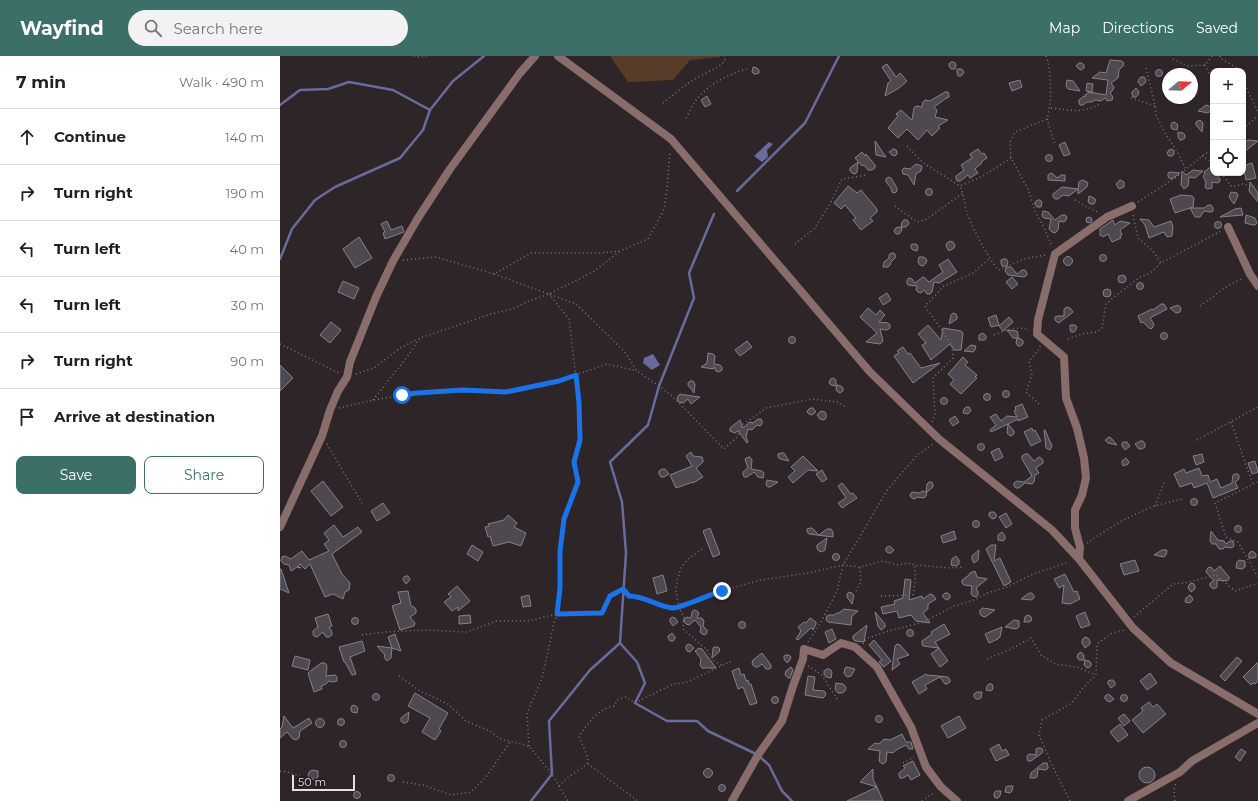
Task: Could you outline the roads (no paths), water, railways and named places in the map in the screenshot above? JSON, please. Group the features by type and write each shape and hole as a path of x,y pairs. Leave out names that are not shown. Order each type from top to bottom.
{"street":[{"path":"280,528 322,436 338,390 347,377 350,362 376,297 393,261 418,218 450,169 534,56"},
{"path":"558,56 671,139 870,372 939,439 1052,530 1079,559 1131,624 1171,663 1258,714"},
{"path":"1079,559 1080,547 1076,528 1075,510 1082,495 1086,478 1084,458 1077,428 1066,398 1064,357 1037,334 1038,320 1055,254 1107,217 1132,206"},
{"path":"1228,228 1250,274 1258,286"},
{"path":"732,801 758,755 782,721 803,660 804,649 823,655 841,643 855,647 877,667 911,727 926,767 941,787 957,801"},
{"path":"1128,801 1180,772 1202,754 1258,723"}],"water":[{"path":"769,142 773,144 767,150 768,157 762,162 754,156"},
{"path":"653,354 660,365 652,370 643,363 644,358"}],"waterway":[{"path":"280,259 292,229 315,200 335,187 400,158 423,130 430,110 453,81 484,56"},
{"path":"737,191 805,123 839,56"},
{"path":"280,105 300,90 328,89 349,82 393,90 430,110"},
{"path":"531,801 552,774 549,721 590,670 620,643 626,553 622,502 610,462 648,425 659,386 694,298 689,273 714,214"},
{"path":"620,643 637,662 645,683 635,703 667,721 697,721 708,731 756,754"},
{"path":"760,757 769,765 782,791 792,801"}]}
